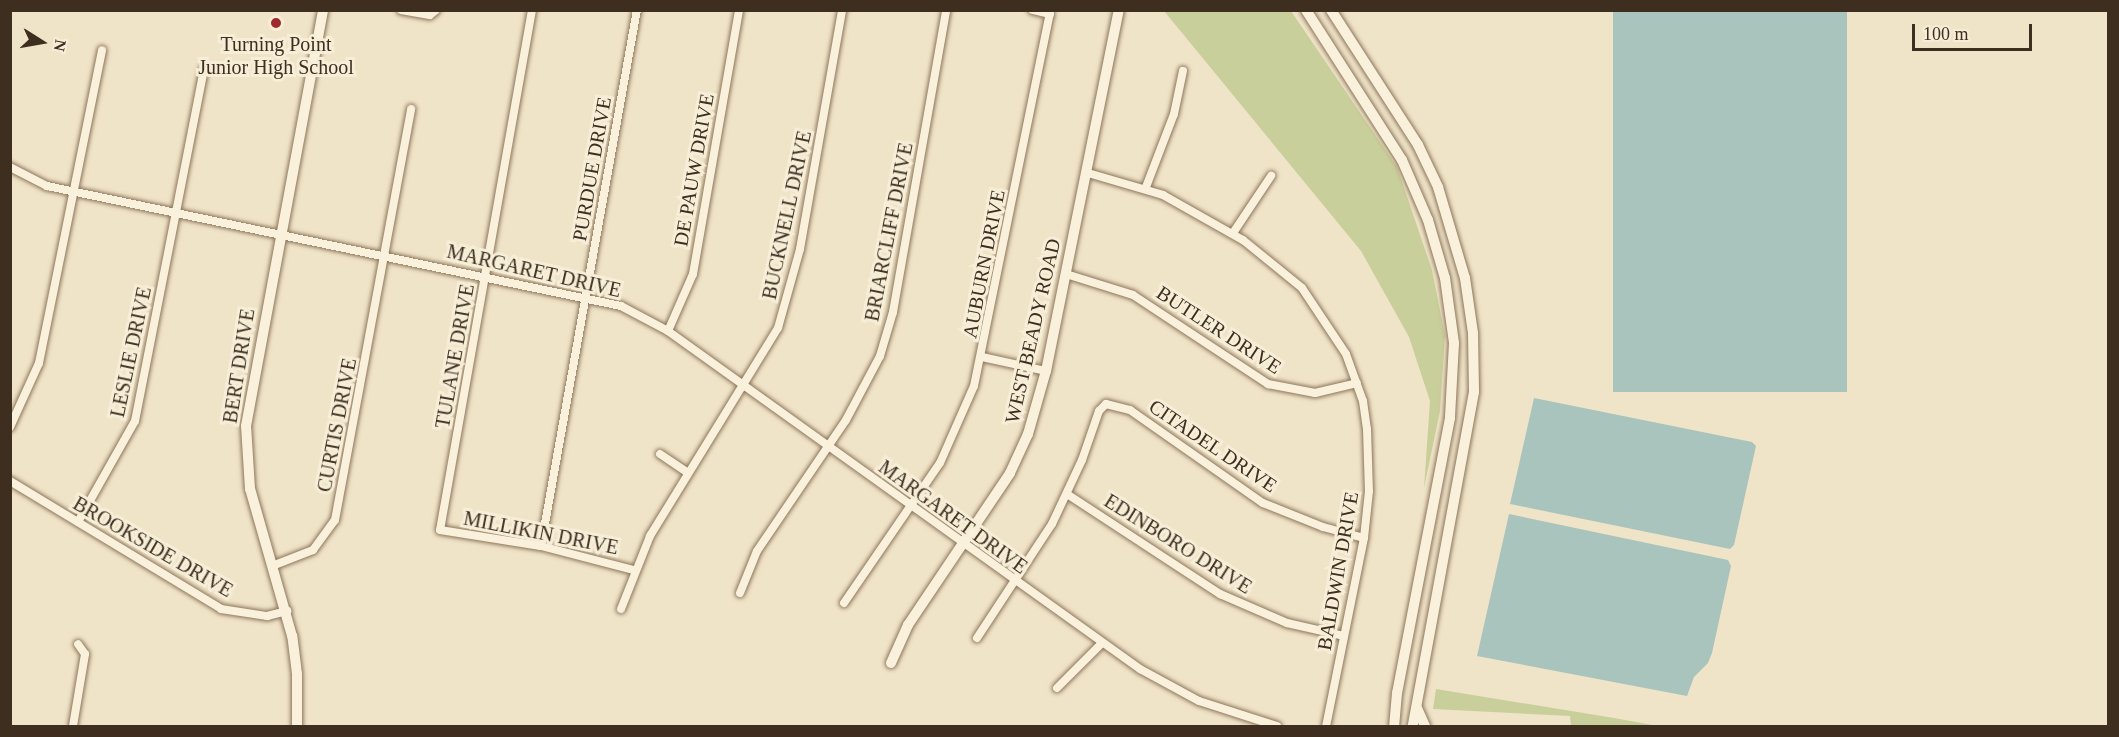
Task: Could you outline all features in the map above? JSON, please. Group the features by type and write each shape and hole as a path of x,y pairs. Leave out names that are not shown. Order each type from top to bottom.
{"main road":[{"name":"BERT DRIVE","path":"297,726 297,674 287,611 250,489 246,426 323,10"},
{"name":"WEST BEADY ROAD","path":"891,663 908,625 1010,473 1028,434 1046,371 1088,173 1119,10"},
{"path":"1306,10 1406,170 1428,220 1445,278 1454,343 1450,418 1397,693 1394,726"},
{"path":"1331,10 1418,145 1438,187 1466,278 1473,333 1474,392 1415,704 1413,726"},
{"path":"1415,704 1425,726"}],"street":[{"path":"402,10 430,15 436,11"},
{"name":"TULANE DRIVE","path":"440,531 532,10"},
{"name":"PURDUE DRIVE","path":"541,546 637,10"},
{"name":"DE PAUW DRIVE","path":"668,331 693,274 739,10"},
{"name":"BUCKNELL DRIVE","path":"621,609 634,570 687,472 744,386 778,328 794,279 842,10"},
{"name":"BRIARCLIFF DRIVE","path":"740,593 757,551 864,389 893,312 946,10"},
{"name":"AUBURN DRIVE","path":"844,603 940,463 961,419 981,357 1050,14 1032,10"},
{"path":"10,427 35,380 102,50"},
{"name":"LESLIE DRIVE","path":"78,522 135,422 204,69"},
{"path":"1146,187 1173,114 1183,71"},
{"name":"CURTIS DRIVE","path":"272,566 313,550 335,520 387,255 411,109"},
{"name":"MARGARET DRIVE","path":"10,167 31,180 75,192 486,275 621,306 668,331 1101,644 1199,701 1276,726"},
{"name":"BALDWIN DRIVE","path":"1088,173 1146,187 1233,233 1302,288 1338,338 1357,383 1370,452 1364,538 1326,726"},
{"path":"1233,233 1271,176"},
{"name":"BUTLER DRIVE","path":"1066,274 1133,295 1268,384 1315,393 1357,383"},
{"path":"981,357 1046,371"},
{"name":"CITADEL DRIVE","path":"1067,494 1099,411 1112,404 1130,410 1263,503 1323,527 1364,538"},
{"path":"660,454 687,472"},
{"name":"BROOKSIDE DRIVE","path":"10,481 221,609 267,616 287,611"},
{"path":"977,638 1067,494"},
{"name":"EDINBORO DRIVE","path":"1067,494 1220,594 1287,623 1344,636"},
{"name":"MILLIKIN DRIVE","path":"440,531 541,546 634,570"},
{"path":"73,726 85,654 78,644"},
{"path":"1057,688 1101,644"}],"green space":[{"path":"1164,11 1291,11 1397,167 1432,270 1445,336 1440,411 1424,488 1430,401 1409,337 1361,251"},
{"path":"1436,689 1658,726 1571,726 1570,716 1433,709"}],"water":[{"path":"1613,11 1847,11 1847,392 1613,392"},
{"path":"1534,398 1752,442 1756,446 1734,545 1730,549 1510,504"},
{"path":"1509,514 1728,560 1731,566 1712,653 1708,663 1694,677 1687,696 1477,656"}],"place":[{"name":"Turning Point Junior High School","path":"276,23"}]}
